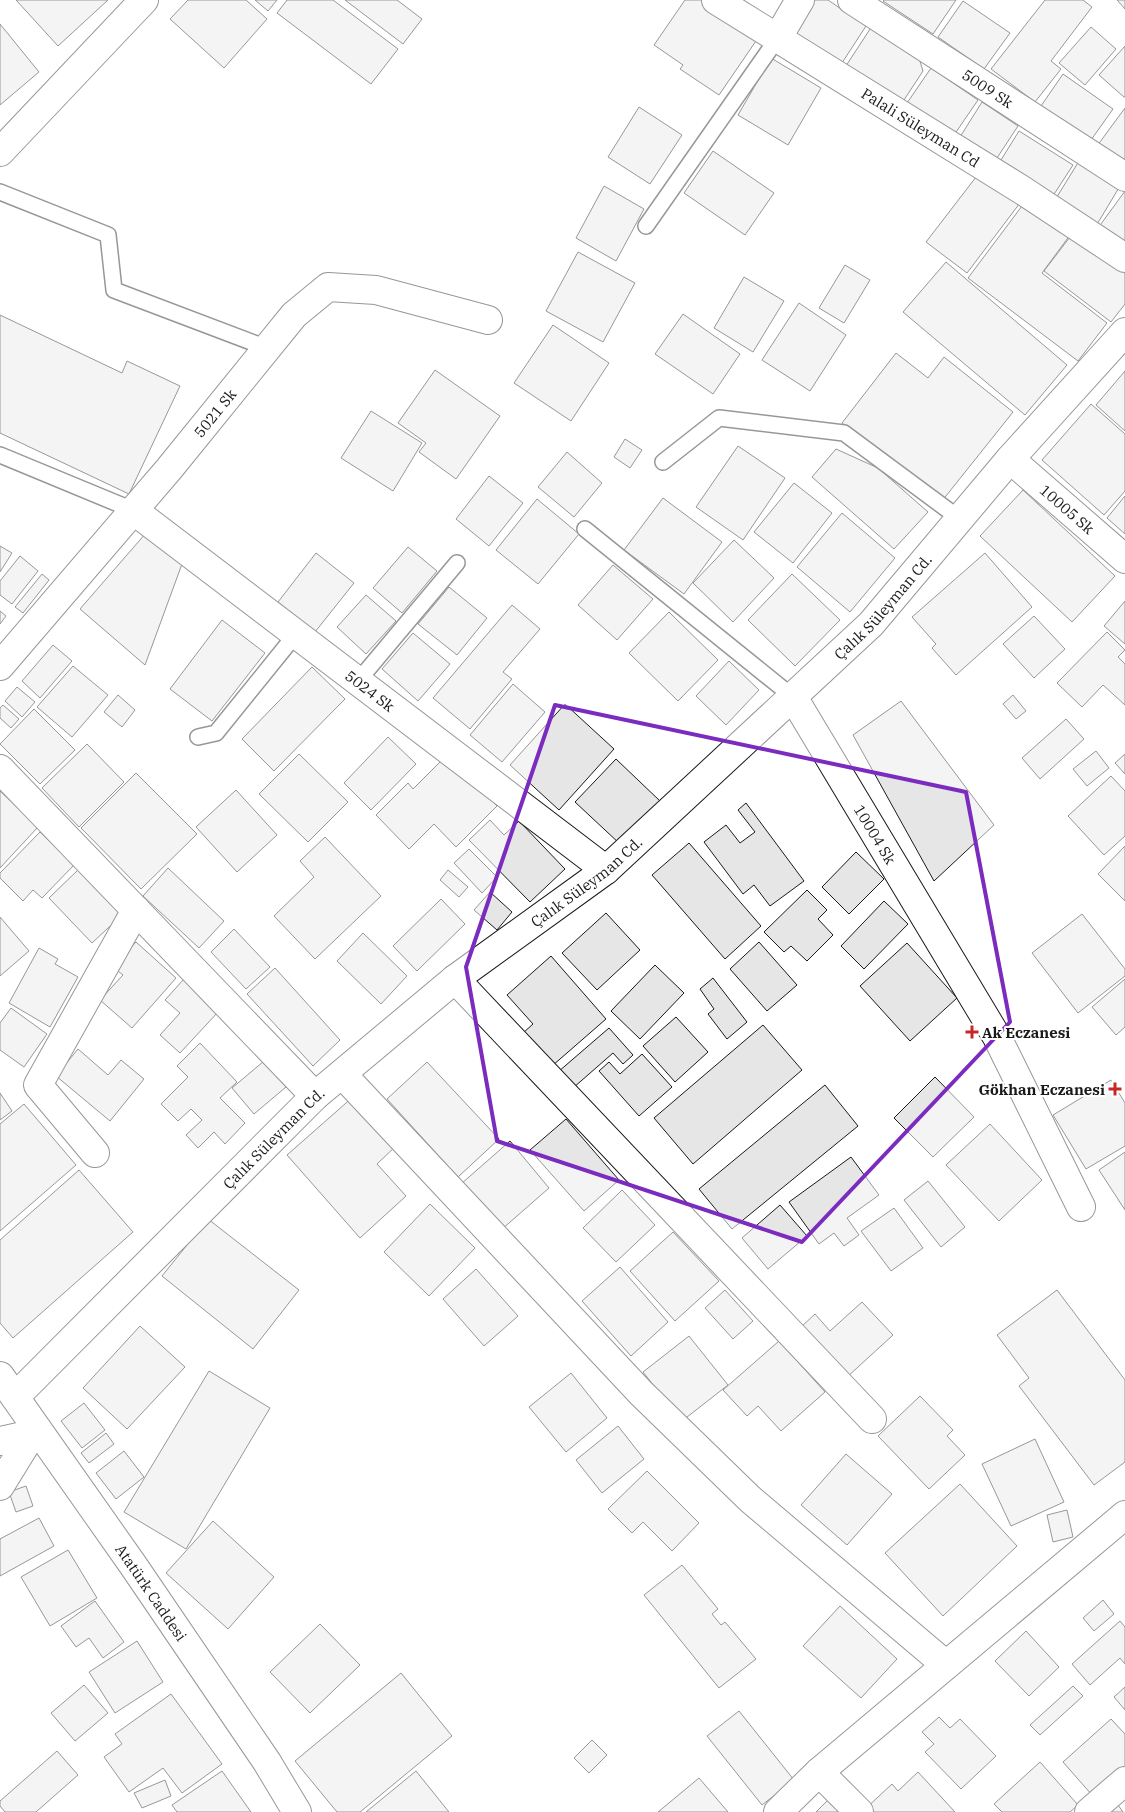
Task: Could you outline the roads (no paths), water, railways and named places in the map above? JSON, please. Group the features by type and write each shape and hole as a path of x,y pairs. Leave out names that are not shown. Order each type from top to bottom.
{"street":[{"name":"Palali Süleyman Cd","path":"716,0 1022,190 1125,258"},
{"path":"777,39 800,0"},
{"name":"5009 Sk","path":"852,0 1125,177"},
{"path":"0,152 135,3"},
{"name":"5021 Sk","path":"0,666 133,510 294,315 328,287 376,290 488,320"},
{"name":"Çalık Süleyman Cd.","path":"7,1386 315,1096 455,979 606,870 871,624 1010,459 1125,332"},
{"name":"10005 Sk","path":"1010,459 1125,559"},
{"name":"5024 Sk","path":"133,510 606,870"},
{"name":"10004 Sk","path":"793,697 997,1038 1081,1207"},
{"path":"0,769 315,1096"},
{"path":"95,1153 38,1085 136,910"},
{"path":"455,979 872,1419"},
{"path":"342,1074 634,1386 750,1499 946,1665"},
{"name":"Atatürk Caddesi","path":"7,1386 34,1431 133,1565 267,1762 297,1812"},
{"path":"0,1441 34,1431"},
{"path":"0,1486 34,1431"},
{"path":"778,1812 819,1772 1125,1514"},
{"path":"819,1772 859,1812"},
{"path":"1089,1812 1125,1781"}],"lane":[{"path":"646,226 777,39"},
{"path":"0,192 108,235 114,290 267,348"},
{"path":"663,462 719,418 844,433 960,519"},
{"path":"0,455 133,510"},
{"name":"10004 Sk","path":"585,530 793,697"},
{"path":"358,681 457,563"},
{"path":"198,737 216,733 296,634"}],"place":[{"name":"Ak Eczanesi","path":"972,1032"},
{"name":"Gökhan Eczanesi","path":"1115,1089"}]}
